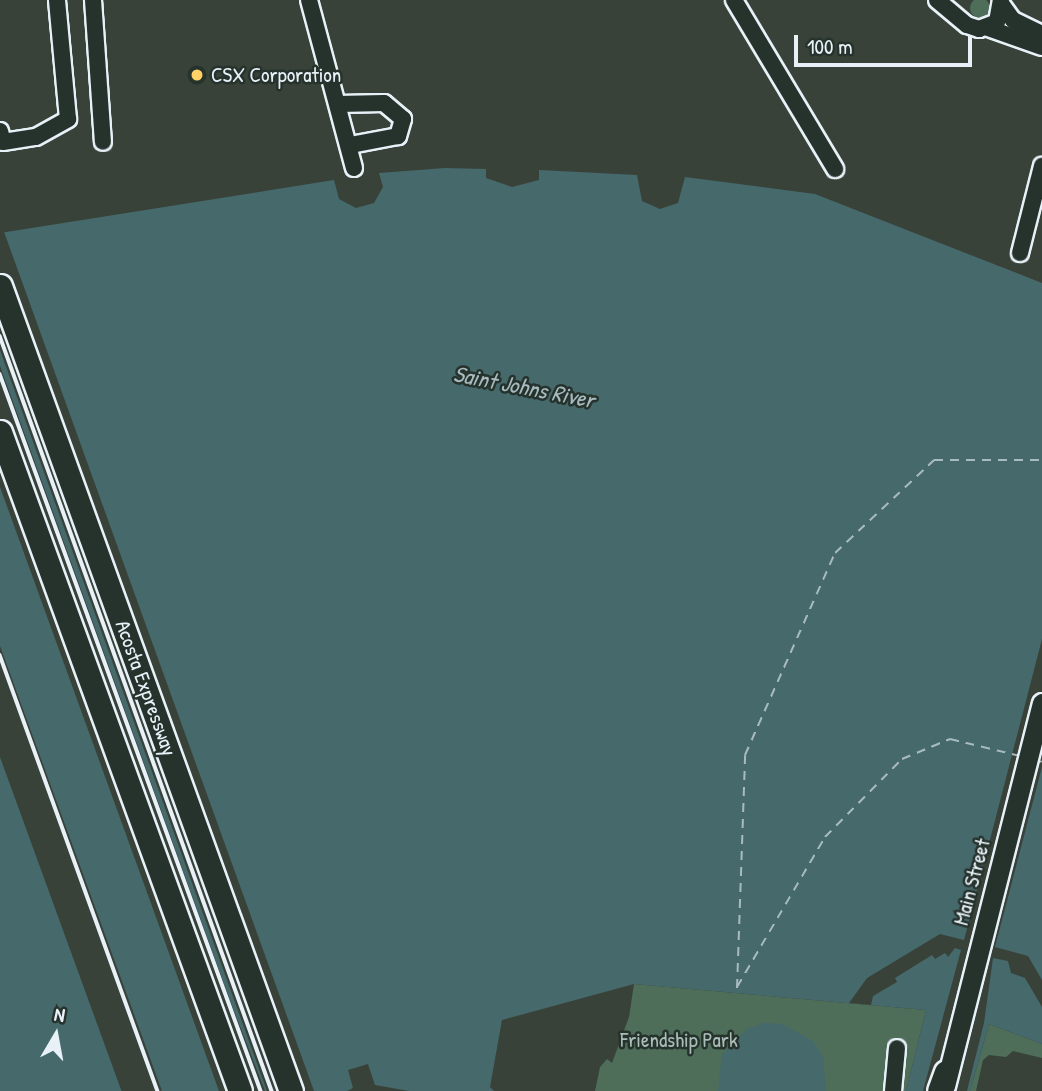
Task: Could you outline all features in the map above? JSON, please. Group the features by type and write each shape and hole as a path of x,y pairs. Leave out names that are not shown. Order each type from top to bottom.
{"highway":[{"name":"Acosta Expressway","path":"0,286 293,1091"},
{"path":"0,432 237,1085"}],"main road":[{"name":"Main Street","path":"941,1087 1042,704"}],"street":[{"path":"0,131 3,142 36,137 68,119 57,0"},
{"path":"93,0 103,142"},
{"path":"309,0 351,147 354,168"},
{"path":"734,0 835,169"},
{"path":"937,0 959,8 971,27 1037,38"},
{"path":"988,28 999,19 1002,2"},
{"path":"1002,2 1013,20 1037,38"},
{"path":"1042,17 1037,38 1042,62"},
{"path":"338,104 384,103 403,119 398,136 351,147"},
{"path":"1020,253 1042,166"},
{"path":"893,1091 897,1048"}],"green space":[{"path":"980,-2 987,1 990,8 987,15 980,18 973,15 970,8 973,1"},
{"name":"Friendship Park","path":"634,984 926,1010 906,1091 595,1091 600,1067 607,1059 612,1063 629,1017"},
{"path":"989,1024 1042,1044 1042,1058 1013,1051 1006,1057 989,1055 983,1060 976,1091 970,1091"}],"water":[{"name":"Saint Johns River","path":"445,168 486,169 486,178 512,187 539,180 539,170 637,175 642,201 660,209 678,203 685,177 815,194 1042,283 1042,1044 989,1024 970,1091 906,1091 926,1010 634,984 502,1020 490,1087 494,1091 409,1091 375,1085 368,1064 348,1070 353,1088 347,1091 0,1091 0,233 334,180 339,199 356,208 374,203 383,187 379,173"},
{"path":"764,1023 782,1024 813,1041 823,1056 826,1091 718,1091 722,1054 747,1029"}],"pier":[{"path":"0,229 3,229 314,1091 267,1091 0,350"},
{"path":"0,366 265,1091 219,1091 0,487"},
{"path":"1042,639 1042,767 995,947 1028,956 1042,980 1042,1007 1025,978 1011,973 1008,961 993,958 984,1023 967,1091 923,1091 961,950 955,948 948,957 945,953 935,959 932,955 895,978 897,982 873,996 871,1005 849,1003 867,978 940,934 964,940"},
{"path":"0,646 162,1090 122,1091 0,757"}],"ferry route":[{"path":"737,988 745,755 835,553 934,460 1042,460"},
{"path":"737,987 825,837 902,759 950,739 1020,756"},
{"path":"1036,760 1042,762"}],"railway":[{"path":"0,336 272,1091"},
{"path":"0,374 261,1091"},
{"path":"0,655 158,1091"}],"place":[{"name":"CSX Corporation","path":"197,75"}]}
